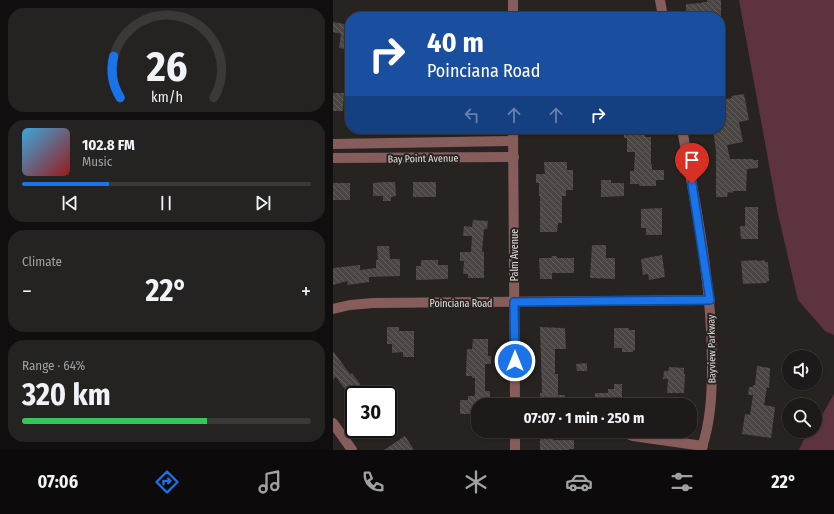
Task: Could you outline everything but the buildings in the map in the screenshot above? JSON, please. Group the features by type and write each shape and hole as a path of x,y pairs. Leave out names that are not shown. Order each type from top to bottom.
{"street":[{"path":"513,0 513,12"},
{"path":"660,0 662,12"},
{"name":"Palm Avenue","path":"513,134 515,398"},
{"name":"Bayview Parkway","path":"683,134 710,300 712,386 708,422 702,448"},
{"name":"Bay Point Avenue","path":"333,144 513,141"},
{"name":"Bay Point Avenue","path":"333,158 514,157"},
{"name":"Poinciana Road","path":"333,309 373,303 710,300"},
{"path":"333,423 352,450"},
{"path":"515,438 515,450"},
{"path":"644,438 702,448"}],"shaded area":[{"path":"739,0 834,0 834,335 825,331 798,300 778,214"},
{"path":"834,394 834,450 799,450 805,438 822,438 822,415"}],"route":[{"path":"515,361 514,302 710,300 692,184"}]}
